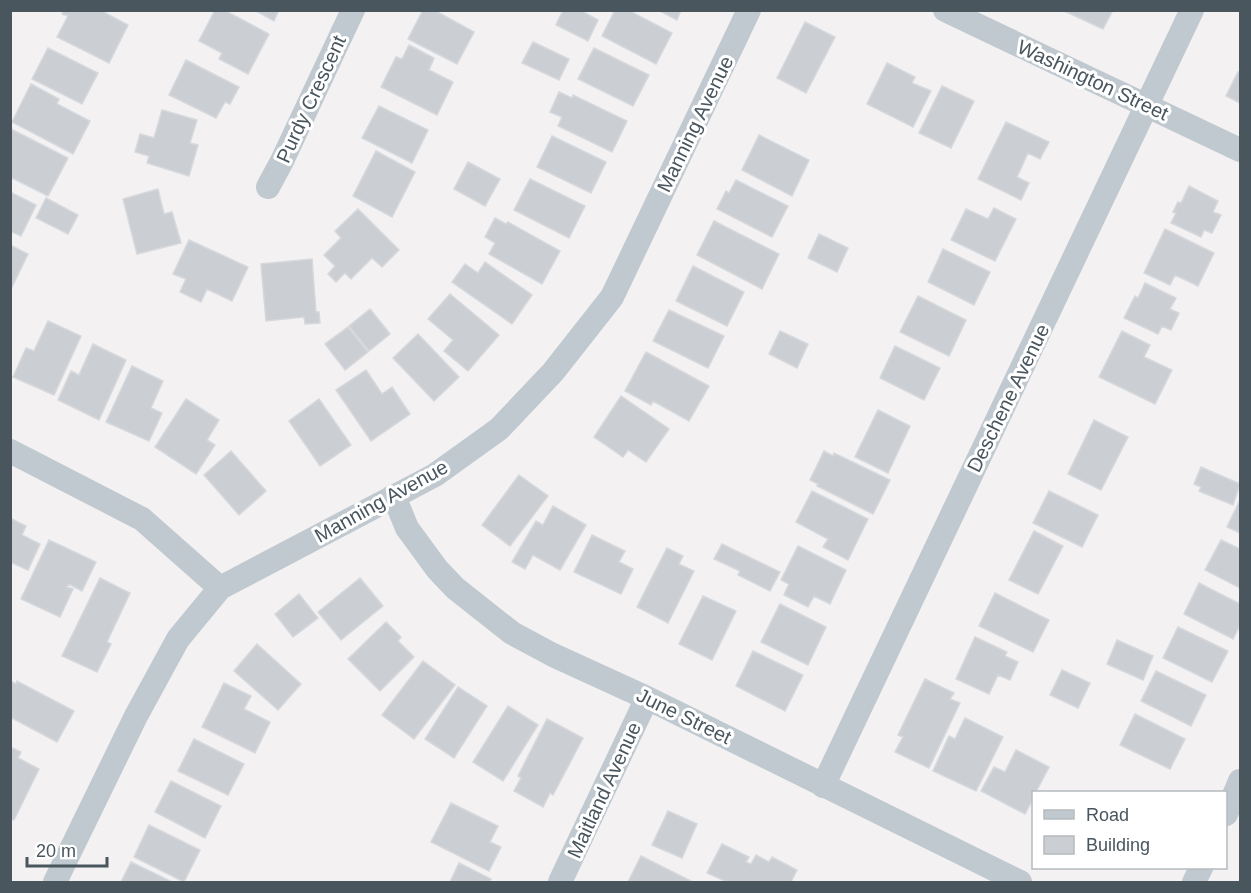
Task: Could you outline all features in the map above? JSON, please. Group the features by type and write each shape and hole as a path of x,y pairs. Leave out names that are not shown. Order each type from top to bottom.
{"street":[{"name":"Purdy Crescent","path":"268,187 352,10"},
{"name":"Manning Avenue","path":"55,882 136,716 178,639 220,588 435,475 499,429 553,372 612,297 749,10"},
{"name":"Washington Street","path":"945,10 1240,150"},
{"name":"Deschene Avenue","path":"824,786 1192,10"},
{"path":"10,451 142,519 220,588"},
{"name":"June Street","path":"392,497 407,528 437,569 455,588 512,633 1020,882"},
{"name":"Maitland Avenue","path":"560,882 647,698"},
{"path":"1227,812 1240,781"}],"building":[{"path":"64,10 100,10 128,25 109,63 57,37 68,16 62,14"},
{"path":"215,10 224,10 269,34 248,74 219,59 222,53 199,41"},
{"path":"254,10 279,10 274,21"},
{"path":"423,10 434,10 474,32 457,64 408,39"},
{"path":"563,10 580,10 598,20 588,41 556,25"},
{"path":"615,10 628,10 672,33 656,64 602,36"},
{"path":"658,10 681,10 677,20"},
{"path":"1062,10 1113,10 1103,29"},
{"path":"805,22 835,37 806,93 777,78"},
{"path":"533,42 569,59 559,80 522,63"},
{"path":"409,45 434,58 429,70 453,82 437,115 381,87 396,57 402,59"},
{"path":"48,48 98,73 82,104 32,79"},
{"path":"594,48 649,75 633,106 578,79"},
{"path":"186,60 239,87 230,104 225,102 216,118 169,95"},
{"path":"887,63 915,77 912,83 931,91 913,127 867,104"},
{"path":"1238,72 1240,73 1240,103 1226,96"},
{"path":"31,84 59,99 57,104 90,121 73,154 12,122"},
{"path":"942,86 974,101 951,148 919,133"},
{"path":"559,92 572,98 573,95 627,121 612,152 558,126 562,117 550,112"},
{"path":"379,106 428,130 412,163 362,138"},
{"path":"162,110 197,120 190,143 198,145 189,176 147,163 149,156 135,152 140,134 154,138"},
{"path":"1006,122 1049,142 1040,159 1028,153 1017,177 1029,183 1021,200 978,179"},
{"path":"11,129 68,158 48,196 10,177"},
{"path":"759,135 809,160 792,196 742,170"},
{"path":"552,136 606,162 591,193 537,167"},
{"path":"376,151 415,172 392,217 353,196"},
{"path":"468,162 500,179 485,206 454,189"},
{"path":"530,179 585,206 569,238 514,210"},
{"path":"736,180 788,206 772,237 717,209 726,191 729,193"},
{"path":"1189,186 1218,201 1213,212 1221,215 1212,233 1204,230 1201,237 1171,223 1176,213 1173,212 1178,202 1181,203"},
{"path":"158,189 164,214 172,212 181,243 137,254 123,199"},
{"path":"10,192 36,205 21,236 10,231"},
{"path":"46,198 78,215 68,234 36,218"},
{"path":"994,208 1016,219 995,261 951,240 966,209 988,219"},
{"path":"358,209 399,250 382,267 372,258 351,279 345,273 336,282 328,274 335,266 324,255 341,238 335,231"},
{"path":"495,218 506,224 508,222 560,251 542,284 489,254 495,243 485,237"},
{"path":"714,221 779,254 762,289 697,255"},
{"path":"1165,229 1214,253 1198,286 1175,275 1170,285 1144,273"},
{"path":"819,234 848,248 837,272 808,258"},
{"path":"189,240 248,267 232,301 207,289 201,302 180,292 186,279 173,274"},
{"path":"10,245 28,254 12,287 10,286"},
{"path":"943,249 990,272 974,305 928,282"},
{"path":"312,259 316,312 319,312 320,323 305,324 304,317 266,321 261,264"},
{"path":"485,262 532,295 512,324 452,282 465,264 478,273"},
{"path":"693,266 744,292 727,326 676,301"},
{"path":"1145,283 1176,298 1170,309 1179,313 1171,330 1162,326 1158,334 1124,318 1135,296 1138,298"},
{"path":"450,294 499,335 468,371 444,351 453,340 428,319"},
{"path":"918,296 966,320 949,356 900,332"},
{"path":"370,309 390,334 369,351 349,326"},
{"path":"669,310 724,336 708,368 653,341"},
{"path":"48,321 81,336 54,395 13,377 26,348 34,351"},
{"path":"348,327 368,352 345,370 325,344"},
{"path":"780,331 808,344 797,368 769,354"},
{"path":"1122,331 1150,345 1144,357 1172,370 1155,404 1099,377"},
{"path":"418,334 459,377 434,401 393,358"},
{"path":"93,344 126,360 99,420 58,400 71,371 79,375"},
{"path":"895,346 940,368 924,400 880,378"},
{"path":"646,352 709,386 689,421 653,401 651,405 625,391"},
{"path":"132,366 163,381 151,408 162,413 149,441 106,422"},
{"path":"366,370 382,394 392,387 410,414 371,441 336,390"},
{"path":"621,396 669,429 646,462 628,450 623,457 594,437"},
{"path":"186,399 219,420 207,440 215,445 196,474 155,447"},
{"path":"319,399 351,445 320,466 289,421"},
{"path":"878,410 910,426 888,473 855,457"},
{"path":"1094,420 1128,437 1101,490 1068,474"},
{"path":"231,451 266,491 239,515 204,475"},
{"path":"824,451 833,456 834,453 890,480 873,514 817,486 818,484 810,480"},
{"path":"1201,467 1240,484 1233,505 1199,491 1201,487 1194,484"},
{"path":"519,475 548,496 510,546 482,525"},
{"path":"812,491 868,519 848,560 823,547 828,539 796,522"},
{"path":"1049,491 1098,515 1082,547 1033,523"},
{"path":"1240,500 1240,533 1227,527"},
{"path":"553,506 586,525 560,570 533,555 525,569 512,562 536,521 543,525"},
{"path":"10,518 26,526 22,535 40,544 28,570 10,562"},
{"path":"1034,531 1063,546 1038,594 1009,580"},
{"path":"592,535 625,551 619,562 633,569 621,594 574,572"},
{"path":"49,540 96,562 82,591 69,584 67,587 73,589 60,617 21,599"},
{"path":"1221,540 1240,549 1240,588 1205,570"},
{"path":"722,544 780,572 770,591 738,575 740,571 714,559"},
{"path":"798,546 846,570 830,604 814,596 808,607 784,595 789,584 781,580"},
{"path":"667,548 683,556 679,564 694,571 668,623 637,607"},
{"path":"100,578 130,593 107,642 111,644 97,672 62,656"},
{"path":"360,578 383,606 341,640 318,612"},
{"path":"1199,583 1240,604 1240,625 1233,639 1184,614"},
{"path":"995,593 1049,620 1033,652 979,626"},
{"path":"299,594 318,618 293,637 275,614"},
{"path":"703,596 736,611 712,660 679,644"},
{"path":"780,604 826,627 808,665 761,642"},
{"path":"386,622 401,637 398,641 414,657 380,691 348,659"},
{"path":"1178,627 1228,651 1212,682 1163,658"},
{"path":"975,637 1007,652 1005,656 1018,662 1010,680 998,675 989,694 956,679"},
{"path":"1117,640 1153,656 1143,680 1107,664"},
{"path":"257,644 301,684 278,710 234,671"},
{"path":"753,651 803,675 785,711 736,686"},
{"path":"423,661 455,685 414,739 382,715"},
{"path":"1062,670 1090,683 1078,708 1050,695"},
{"path":"1156,671 1206,695 1191,726 1141,701"},
{"path":"925,679 954,693 950,699 960,703 929,768 895,752 903,737 898,735"},
{"path":"10,681 16,684 17,681 74,711 57,742 10,717"},
{"path":"224,683 251,696 244,709 270,722 255,753 202,727"},
{"path":"458,687 487,706 454,758 425,739"},
{"path":"508,706 538,725 503,781 473,762"},
{"path":"1135,714 1185,739 1170,769 1120,745"},
{"path":"965,718 1003,737 976,791 933,771 949,736 955,739"},
{"path":"547,719 583,738 553,795 550,793 543,807 514,791 521,778 518,776"},
{"path":"194,739 244,764 228,795 178,771"},
{"path":"10,747 21,752 18,758 39,769 14,820 10,818"},
{"path":"1016,750 1049,767 1037,791 1032,791 1032,801 1025,814 981,791 994,767 1005,772"},
{"path":"171,781 221,806 205,838 155,812"},
{"path":"451,803 498,826 490,842 501,847 489,871 431,842"},
{"path":"668,811 697,824 682,858 652,845"},
{"path":"149,825 200,850 184,882 134,857"},
{"path":"722,844 749,857 746,862 751,864 756,855 769,862 772,857 797,870 791,882 727,882 707,873"},
{"path":"641,856 691,881 691,882 628,882"},
{"path":"131,862 172,882 121,882"},
{"path":"459,863 491,879 489,882 450,882"}]}
